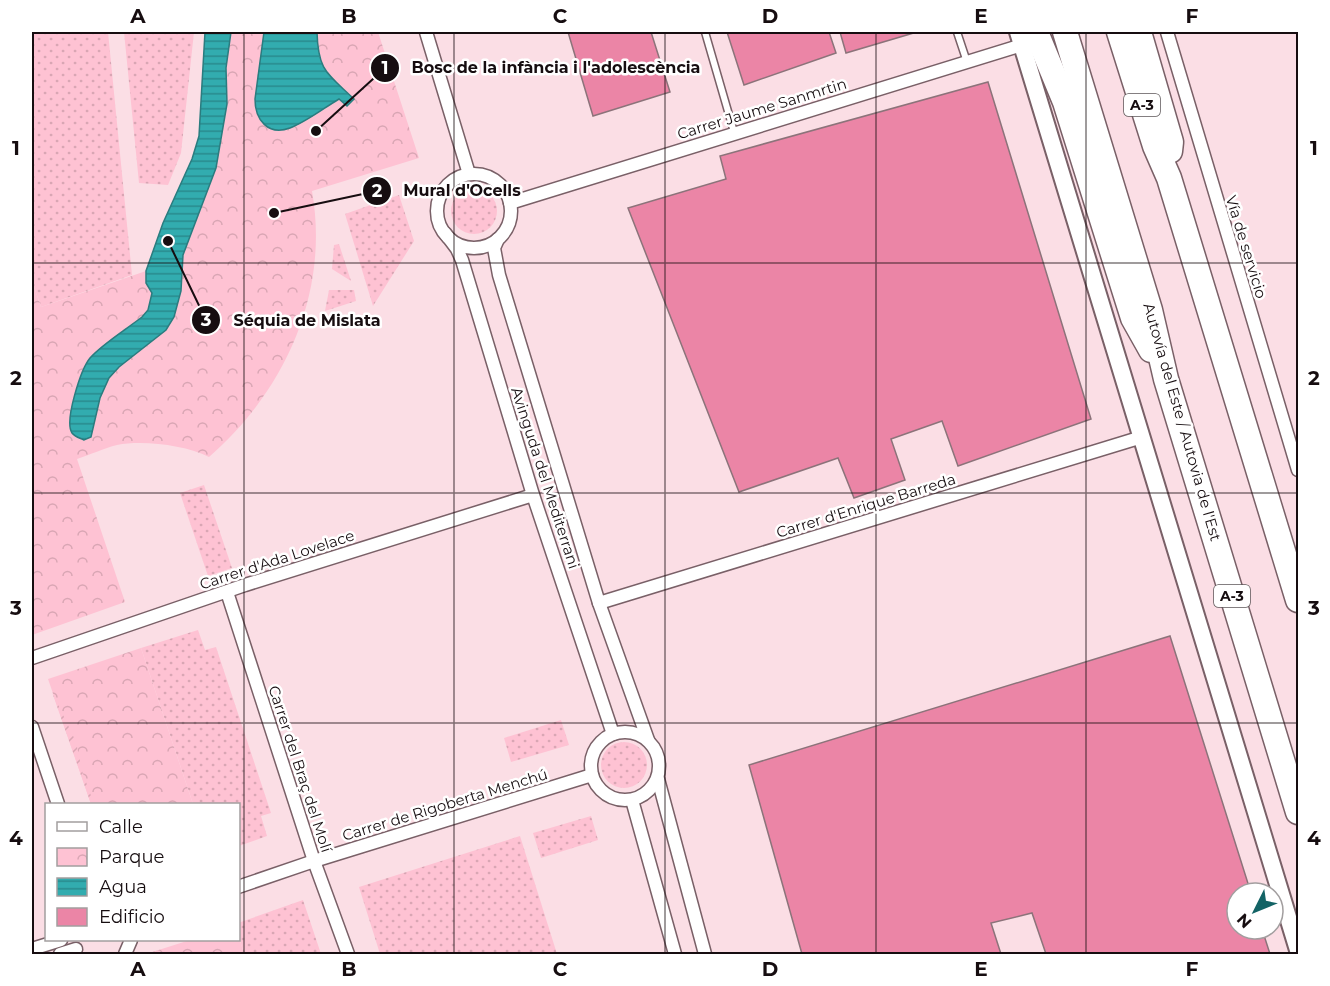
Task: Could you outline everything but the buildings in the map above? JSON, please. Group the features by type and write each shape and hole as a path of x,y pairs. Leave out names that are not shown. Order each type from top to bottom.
{"highway":[{"name":"Autovía del Este / Autovia de l'Est","path":"1065,32 1150,310 1166,379 1299,812"},
{"name":"A-3","path":"1119,32 1155,146 1169,178 1299,600"},
{"path":"1139,32 1171,142 1169,178"},
{"path":"1025,36 1065,102 1133,318 1166,379"}],"street":[{"path":"426,32 469,174"},
{"name":"Vía de servicio","path":"1167,32 1299,470"},
{"path":"1025,36 1142,437 1299,950"},
{"name":"Carrer Jaume Sanmrtin","path":"510,203 734,132 967,63 1025,36"},
{"path":"469,174 480,174 499,184 506,192 510,203 509,222 498,239 488,245 476,248 464,246 453,241 439,223 437,213 442,192 449,183 469,174"},
{"name":"Avinguda del Mediterrani","path":"445,233 462,260 533,495 613,734"},
{"name":"Avinguda del Mediterrani","path":"498,239 494,248 499,275 599,603 648,740"},
{"name":"Carrer d'Enrique Barreda","path":"599,603 1142,437"},
{"name":"Carrer d'Ada Lovelace","path":"32,658 227,592 533,495"},
{"name":"Carrer del Braç del Molí","path":"227,592 314,861 348,954"},
{"path":"32,727 58,803"},
{"path":"658,779 645,795 633,800 622,801 603,793 596,785 592,775 594,750 599,743 613,734 632,732 648,740 655,748 660,768 658,779 705,954"},
{"name":"Carrer de Rigoberta Menchú","path":"240,886 314,861 592,775"},
{"path":"633,800 675,954"},
{"path":"32,949 55,941"},
{"path":"60,954 77,948"}],"lane":[{"path":"705,32 734,132"},
{"path":"957,32 967,63"}],"green space":[{"path":"32,32 108,32 132,275 41,307 32,281"},
{"path":"124,32 194,32 181,153 168,185 139,183"},
{"path":"231,32 378,32 419,158 312,191 316,229 314,266 307,302 296,337 280,370 260,402 236,431 209,457 188,449 139,443 117,445 77,459 125,602 32,635 32,281 41,307 146,271 182,272 183,255 216,168 227,104 226,68"},
{"path":"474,188 483,189 490,195 496,202 496,220 490,227 483,233 474,234 465,233 458,227 452,220 451,211 452,202 458,195 465,189"},
{"path":"399,195 414,241 373,306 345,214"},
{"path":"339,244 351,281 332,269 334,245"},
{"path":"329,290 354,290 356,301 325,311"},
{"path":"204,485 232,568 208,576 180,493"},
{"path":"198,630 205,650 216,647 271,813 261,816 267,836 240,846 240,803 193,803 141,648"},
{"path":"141,648 193,803 91,803 48,679"},
{"path":"52,692 76,742 82,771 94,803 91,803"},
{"path":"561,720 569,745 511,762 504,738"},
{"path":"629,742 641,748 646,756 646,774 641,782 633,787 619,788 607,782 602,774 601,760 607,748 615,743"},
{"path":"591,816 598,840 541,858 533,833"},
{"path":"520,836 557,954 380,954 359,887"},
{"path":"303,900 321,954 244,954 240,940 240,922"},
{"path":"240,940 244,954 146,954 187,941"}],"water":[{"path":"205,32 231,32 226,68 227,104 216,168 183,255 181,291 174,317 166,330 119,367 109,378 100,398 91,437 84,440 72,433 70,418 78,383 86,364 101,348 148,310 152,293 146,283 146,271 163,223 192,159 199,136"},
{"path":"264,32 317,32 322,63 331,77 354,99 347,106 339,99 309,119 290,128 275,130 269,128 257,114 255,99"}],"place":[{"name":"Bosc de la infància i l'adolescència","path":"316,131"},
{"name":"Mural d'Ocells","path":"274,213"},
{"name":"Séquia de Mislata","path":"168,241"}]}
